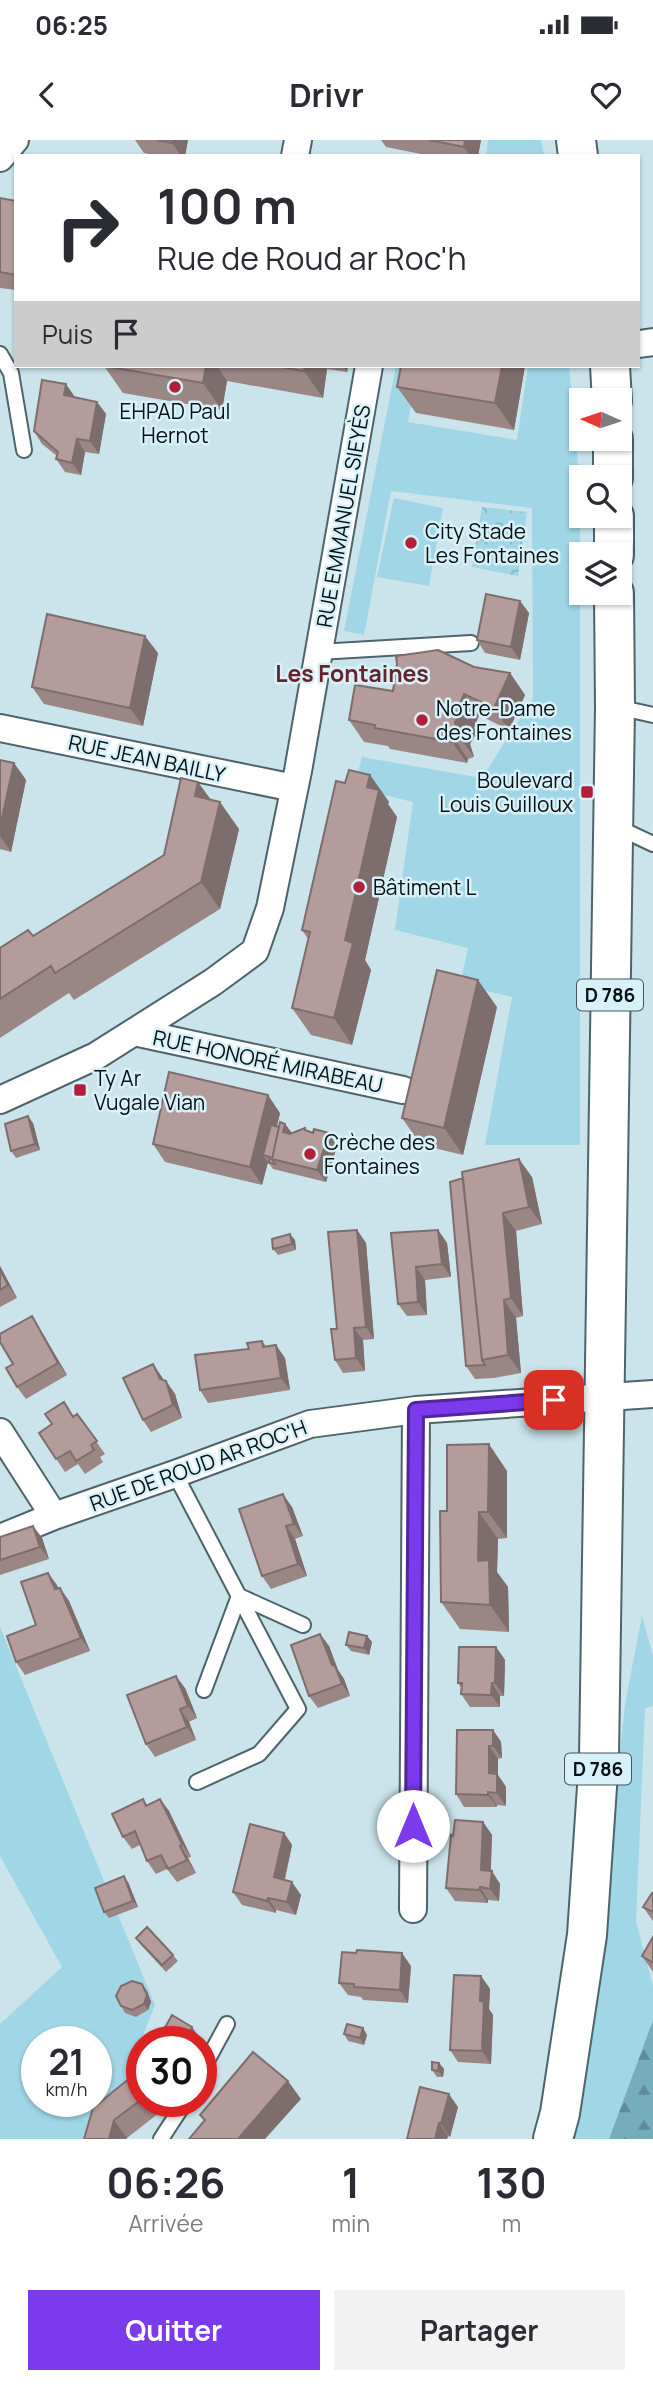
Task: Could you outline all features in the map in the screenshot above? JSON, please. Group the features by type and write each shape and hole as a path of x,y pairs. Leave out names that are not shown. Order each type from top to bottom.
{"main road":[{"path":"610,368 611,388"},
{"name":"D 786","path":"553,2139 560,2113 588,1922 599,1757 615,707 614,605"}],"street":[{"path":"0,158 15,140"},
{"name":"RUE EMMANUEL SIEYÈS","path":"0,1100 96,1056 214,982 255,951 270,908 294,788 369,368"},
{"name":"RUE JEAN BAILLY","path":"0,728 294,788"},
{"name":"RUE HONORÉ MIRABEAU","path":"134,1032 403,1090"},
{"name":"RUE DE ROUD AR ROC'H","path":"0,1538 310,1424 416,1410 653,1394"},
{"path":"413,1909 416,1410"},
{"path":"0,1433 54,1516"}],"lane":[{"path":"0,354 11,373 24,450"},
{"path":"319,652 471,643"},
{"path":"615,707 653,715"},
{"path":"613,825 653,844"},
{"path":"175,1474 298,1709 259,1754 197,1782"},
{"path":"239,1596 303,1625"},
{"path":"204,1690 239,1596"},
{"path":"217,2042 227,2024"},
{"path":"161,2139 176,2117"}],"green space":[{"path":"488,140 541,140 544,154 486,154"},
{"path":"396,368 419,368 408,422 517,440 528,368 569,368 569,452 577,452 578,465 569,465 569,528 580,528 580,542 569,542 569,605 580,605 580,1145 485,1145 512,997 460,985 468,948 395,930 413,802 354,788 362,757 482,778 533,698 532,508 391,491 364,635 344,631"},
{"name":"City Stade Les Fontaines","path":"394,498 443,508 429,586 377,577"},
{"path":"482,507 527,512 518,576 472,567"},
{"path":"642,1616 653,1656 653,1706 645,1708 636,1921 653,1986 653,2020 609,2139 570,2139 584,2087 625,1704"},
{"path":"0,1627 155,2005 147,2026 126,2026 126,2078 112,2114 112,2026 21,2026 21,2117 111,2117 102,2139 0,2139 0,2024 62,1967 0,1856"},
{"path":"653,2020 653,2139 609,2139"}],"building":[{"path":"429,140 465,140 464,147"},
{"path":"0,198 14,201 14,275 0,272"},
{"path":"116,368 206,368 203,383"},
{"path":"401,368 502,368 495,403 397,387"},
{"path":"42,380 66,384 64,395 97,402 90,441 77,439 72,463 56,459 58,452 34,431"},
{"path":"486,594 520,601 511,647 477,640"},
{"path":"47,614 145,636 130,708 32,687"},
{"path":"438,650 474,667 510,673 494,708 464,694 458,709 462,710 455,722 458,735 453,737 452,742 375,728 375,725 349,720 355,685 393,691 396,656"},
{"path":"0,760 14,763 0,827"},
{"path":"349,770 370,775 367,787 379,790 345,940 353,943 334,1018 292,1008 310,932 302,930 336,781 345,783"},
{"path":"181,778 198,782 195,796 220,802 201,882 55,973 51,966 0,999 0,948 28,930 33,936 164,855"},
{"path":"437,970 478,980 444,1128 402,1118"},
{"path":"169,1072 268,1095 250,1167 153,1144"},
{"path":"28,1116 35,1144 11,1151 5,1124"},
{"path":"280,1122 285,1124 283,1132 290,1134 305,1128 313,1133 314,1129 329,1133 317,1170 272,1159"},
{"path":"271,1125 279,1127 272,1159 275,1164 269,1163 270,1157 263,1155"},
{"path":"519,1159 529,1207 503,1213 511,1298 504,1300 508,1355 482,1360 462,1172"},
{"path":"463,1178 482,1360 485,1365 466,1366 450,1182"},
{"path":"357,1230 366,1327 354,1328 356,1358 335,1360 331,1329 337,1329 328,1232"},
{"path":"438,1230 442,1264 416,1267 418,1302 398,1304 391,1233"},
{"path":"290,1234 292,1244 273,1249 272,1239"},
{"path":"0,1270 8,1285 0,1290"},
{"path":"32,1316 58,1363 17,1387 6,1368 13,1364 0,1342 0,1334"},
{"path":"262,1341 263,1347 276,1345 281,1378 200,1390 195,1355 249,1349 247,1343"},
{"path":"153,1364 160,1379 166,1381 173,1405 143,1420 123,1378"},
{"path":"64,1402 73,1417 77,1414 97,1441 91,1445 94,1450 76,1461 70,1451 56,1459 39,1433 52,1424 45,1414"},
{"path":"489,1444 488,1512 479,1512 478,1561 489,1560 490,1605 441,1602 440,1511 447,1511 447,1445"},
{"path":"283,1494 294,1524 286,1526 298,1564 262,1576 239,1509"},
{"path":"33,1526 40,1547 0,1560 0,1537"},
{"path":"48,1573 55,1589 60,1588 81,1638 16,1662 7,1636 36,1625 21,1582"},
{"path":"349,1632 367,1636 364,1648 346,1645"},
{"path":"320,1634 342,1684 309,1696 291,1645"},
{"path":"459,1647 496,1647 495,1683 492,1683 491,1695 461,1694 462,1683 458,1683"},
{"path":"176,1676 188,1706 180,1709 187,1727 146,1744 127,1695"},
{"path":"457,1730 493,1730 493,1746 489,1746 489,1773 497,1774 497,1793 456,1794"},
{"path":"143,1799 146,1806 160,1799 187,1860 168,1869 161,1855 147,1861 135,1831 123,1837 112,1814"},
{"path":"455,1820 483,1822 481,1870 492,1871 490,1889 446,1888"},
{"path":"250,1824 284,1833 274,1877 292,1882 287,1902 268,1898 267,1901 233,1892"},
{"path":"124,1876 133,1901 104,1912 95,1888"},
{"path":"653,1894 653,1912 643,1907"},
{"path":"147,1927 173,1955 162,1965 136,1938"},
{"path":"653,1937 653,1963 642,1956"},
{"path":"357,1950 402,1953 400,1990 354,1987 354,1984 339,1983 342,1952 356,1953"},
{"path":"454,1975 481,1976 480,2001 484,2002 482,2051 450,2050"},
{"path":"132,1981 142,1984 147,1995 144,2004 132,2010 121,2006 116,1996 121,1986"},
{"path":"172,2015 190,2026 166,2026"},
{"path":"347,2024 363,2028 360,2038 344,2034"},
{"path":"253,2052 288,2081 238,2139 189,2139 205,2120 202,2117 217,2117 217,2095"},
{"path":"432,2062 439,2063 438,2071 432,2070"},
{"path":"126,2081 126,2111 114,2120 109,2139 84,2139 90,2117 112,2117 112,2092"},
{"path":"420,2087 449,2094 435,2139 407,2139"}],"place":[{"name":"EHPAD Paul Hernot","path":"175,387"},
{"name":"City Stade Les Fontaines","path":"411,543"},
{"name":"Notre-Dame des Fontaines","path":"422,720"},
{"name":"Boulevard Louis Guilloux","path":"587,792"},
{"name":"Bâtiment L","path":"359,887"},
{"name":"Ty Ar Vugale Vian","path":"80,1090"},
{"name":"Crèche des Fontaines","path":"310,1154"}],"district":[{"name":"Les Fontaines","path":"352,673"}],"route":[{"path":"413,1826 416,1410 554,1400"}]}
